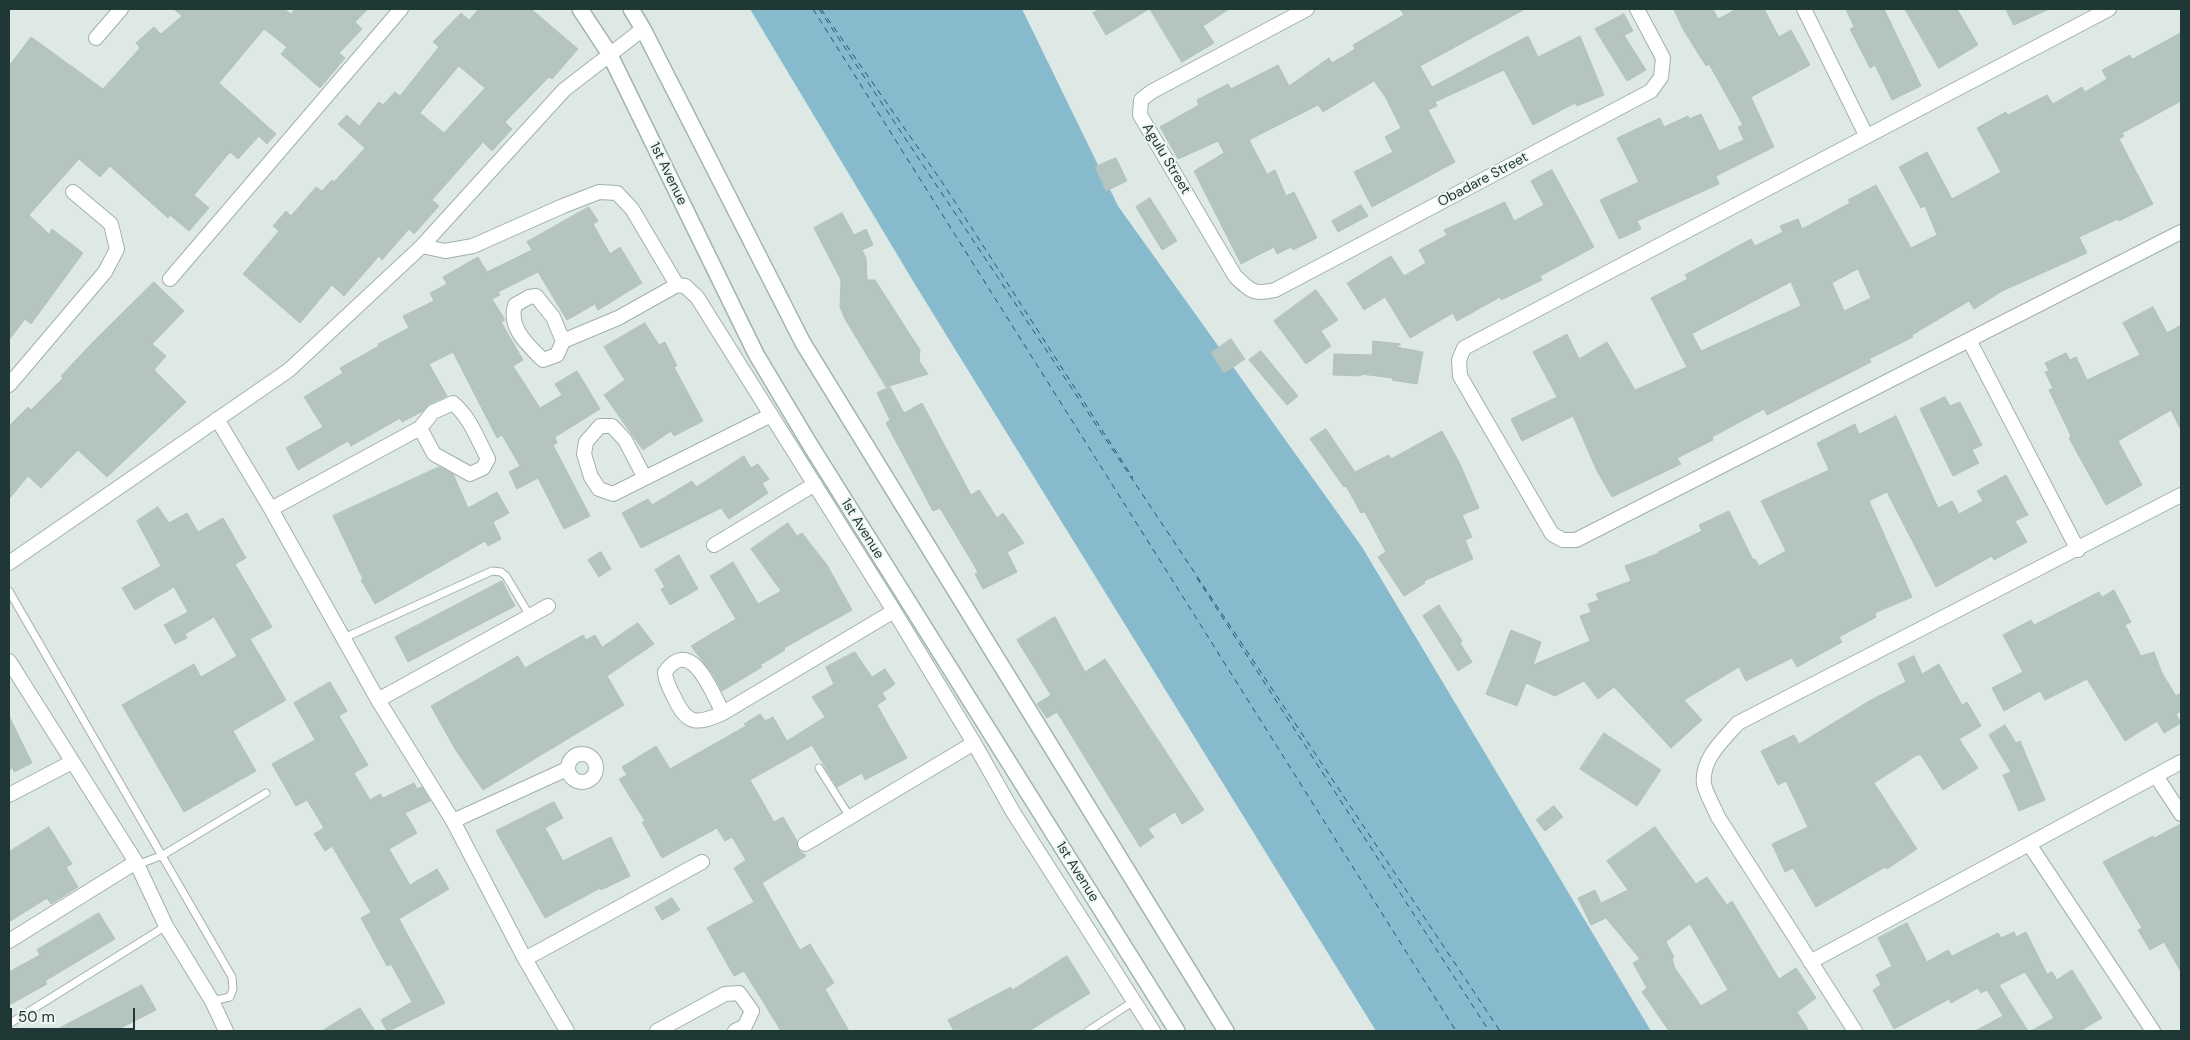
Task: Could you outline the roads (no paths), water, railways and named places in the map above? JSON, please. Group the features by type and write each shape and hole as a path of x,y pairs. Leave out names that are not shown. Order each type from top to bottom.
{"main road":[{"name":"1st Avenue","path":"580,9 609,53 756,354 809,443 1177,1031"},
{"path":"631,9 644,29 802,343 1226,1031"}],"street":[{"path":"96,38 121,9"},
{"path":"170,278 401,9"},
{"name":"Agulu Street","path":"1235,276 1140,114 1141,100 1151,92 1307,9"},
{"name":"Obadare Street","path":"1235,276 1247,288 1259,294 1275,290 1651,91 1661,77 1663,58 1637,9"},
{"path":"1804,9 1866,135"},
{"path":"2109,9 1866,135 1464,348 1459,360 1460,376 1552,534 1563,540 1576,540 2181,232"},
{"path":"9,563 289,370 422,246 564,90 609,53 644,29"},
{"path":"9,385 105,272 117,249 111,224 73,192"},
{"path":"422,246 445,251 472,246 600,192 617,193 632,209 677,285"},
{"path":"563,340 553,317 536,296 528,297 515,305 512,314 513,323 527,344 543,360 557,355 563,340 618,318 677,285 685,286 697,297 894,611 974,743 1012,812 1153,1031"},
{"path":"1969,340 2078,550"},
{"path":"271,509 420,428 433,412 453,403 466,414 488,459 483,468 470,474 434,454 420,428"},
{"path":"645,478 626,440 612,426 600,426 586,442 584,454 591,477 600,489 613,494 645,478 771,414"},
{"path":"217,419 271,509 378,700 453,821 525,959 567,1031"},
{"path":"714,545 815,484"},
{"path":"1855,1031 1718,817 1704,784 1705,768 1711,754 1738,723 2078,550 2181,495"},
{"path":"378,700 548,606"},
{"path":"723,713 702,675 690,660 684,658 671,662 664,672 665,679 682,715 692,720 706,721 723,713 894,611"},
{"path":"9,661 136,864 166,926 212,1002 226,1031"},
{"path":"805,844 974,743"},
{"path":"9,795 72,762"},
{"path":"1810,962 2181,762"},
{"path":"453,821 567,769"},
{"path":"2156,776 2181,814"},
{"path":"2029,844 2153,1031"},
{"path":"525,959 702,862"},
{"path":"9,941 136,864"},
{"path":"657,1031 725,994 738,993 752,1011 745,1026 735,1031"}],"lane":[{"path":"344,638 492,571 506,576 530,616"},
{"path":"9,590 232,977 233,989 230,997 212,1002"},
{"path":"819,768 850,817"},
{"path":"136,864 163,855 266,793"},
{"path":"9,1024 166,926"},
{"path":"1088,1031 1134,1001"}],"water":[{"path":"750,9 1022,9 1118,206 1362,547 1651,1031 1376,1031 916,286"}]}
